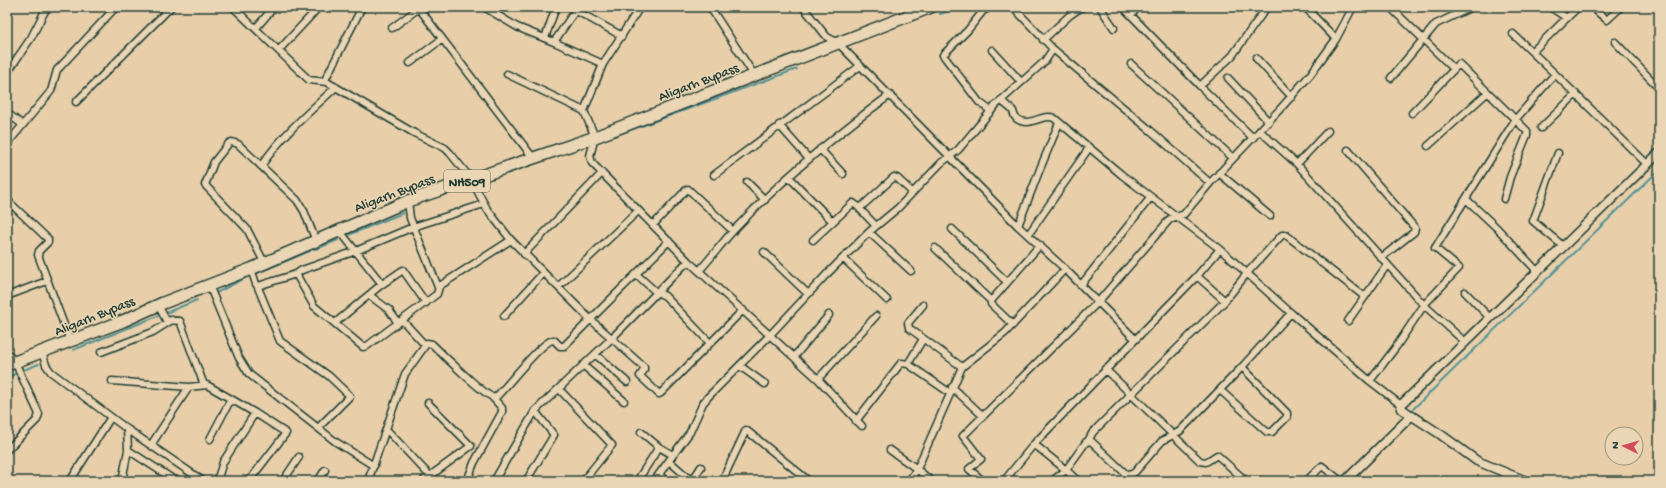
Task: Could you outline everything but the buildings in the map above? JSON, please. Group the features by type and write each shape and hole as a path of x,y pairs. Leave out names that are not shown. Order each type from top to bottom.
{"highway":[{"name":"Aligarh Bypass","path":"11,364 123,321 158,305 251,269 264,262 408,201 595,137 930,7"}],"street":[{"path":"7,73 31,38 47,7"},
{"path":"7,144 51,91 60,67 116,7"},
{"path":"76,102 171,7"},
{"path":"233,7 309,80 325,80 409,130 450,152 471,180 494,220 511,240 590,319 644,367 644,370 640,376 659,394 743,310"},
{"path":"256,28 274,7"},
{"path":"279,50 319,7"},
{"path":"325,80 362,7"},
{"path":"392,28 418,7 534,159"},
{"path":"484,7 513,26 545,38 603,64"},
{"path":"545,38 556,7"},
{"path":"584,111 603,64 640,7"},
{"path":"711,7 754,75"},
{"path":"803,7 827,38 838,43 1018,226 1082,285 1135,339"},
{"path":"990,7 983,11 968,30 943,55 979,102 991,111"},
{"path":"1013,7 1053,49 1150,130 1210,183"},
{"path":"1043,40 1070,15 1082,7"},
{"path":"1100,7 1114,28"},
{"path":"1123,7 1253,138"},
{"path":"1131,15 1138,7"},
{"path":"1200,86 1232,56 1267,7"},
{"path":"1305,7 1336,39"},
{"path":"982,481 969,469 981,459 963,436 1098,302 1170,219 1184,214 1219,173 1292,97 1336,39 1353,7"},
{"path":"1390,7 1454,69"},
{"path":"1391,78 1436,24 1472,7"},
{"path":"1550,7 1567,18"},
{"path":"1532,52 1578,7"},
{"path":"1592,7 1607,20 1621,7"},
{"path":"554,42 576,9 622,36"},
{"path":"1513,34 1647,164"},
{"path":"410,63 442,38"},
{"path":"1615,42 1659,88"},
{"path":"654,481 690,432 705,400 740,366 869,232 898,208 941,163 958,150 1001,100 1045,61 1053,49"},
{"path":"992,50 1020,82"},
{"path":"1256,58 1292,97"},
{"path":"1132,64 1233,158"},
{"path":"1412,113 1459,64 1526,130 1527,135 1510,177 1504,199"},
{"path":"714,175 860,66"},
{"path":"507,74 584,111 595,137 590,159 602,173 688,261 818,379 862,426"},
{"path":"1370,381 1396,347 1424,305 1459,268 1435,248 1515,120 1555,74"},
{"path":"1228,78 1269,122"},
{"path":"261,166 284,135 336,87"},
{"path":"1428,146 1487,93"},
{"path":"1541,128 1576,94"},
{"path":"699,271 733,231 789,177 848,125 890,95"},
{"path":"1001,100 1011,109 1017,119 1024,122 1050,117 1059,123 1248,272 1291,313 1406,411 1477,461 1526,481"},
{"path":"7,113 23,125"},
{"path":"1018,226 1059,123"},
{"path":"779,125 809,159"},
{"path":"1260,131 1298,164 1424,305 1465,342"},
{"path":"1298,164 1328,131"},
{"path":"264,262 247,229 205,186 214,162 229,143 232,142 238,144 300,204 316,241"},
{"path":"1028,235 1089,148"},
{"path":"820,149 843,174"},
{"path":"1348,150 1415,228 1414,232 1381,258"},
{"path":"1344,481 1465,342 1659,152"},
{"path":"1558,153 1532,221 1563,246"},
{"path":"524,254 602,173"},
{"path":"1219,173 1270,216"},
{"path":"789,177 832,221"},
{"path":"859,208 894,177 912,192"},
{"path":"747,182 765,200"},
{"path":"653,225 688,189 733,231"},
{"path":"1082,285 1151,197"},
{"path":"1466,199 1497,228 1538,271"},
{"path":"7,200 48,239 47,244 38,253 70,341"},
{"path":"408,201 409,213 413,227 437,286 439,287"},
{"path":"813,240 853,203 876,226"},
{"path":"257,285 259,286 296,274 302,270 356,251 413,227 484,204"},
{"path":"558,287 638,211"},
{"path":"952,229 1007,282"},
{"path":"339,230 382,282 381,285"},
{"path":"869,232 911,271"},
{"path":"1052,481 1066,470 1093,432 1224,302 1248,272 1284,234 1365,297"},
{"path":"296,274 314,306 365,347 426,303 437,294 439,287 511,240"},
{"path":"493,398 497,396 532,357 550,340 554,340 560,346 564,346 669,240"},
{"path":"991,301 1040,245"},
{"path":"935,248 991,301 991,304 1013,325"},
{"path":"1004,481 1034,444 1197,276 1220,249"},
{"path":"764,252 808,294"},
{"path":"843,258 887,300"},
{"path":"494,481 535,411 612,338 688,261"},
{"path":"1348,321 1387,265"},
{"path":"251,269 280,341 318,368 349,395 349,398 319,427"},
{"path":"909,481 917,469 962,367 1013,325 1065,269"},
{"path":"335,323 381,285 403,270 426,303"},
{"path":"504,316 544,273"},
{"path":"636,274 657,292 665,296 710,343"},
{"path":"1197,276 1224,302"},
{"path":"7,296 47,281"},
{"path":"209,285 239,358 248,374 319,427 336,442 374,466"},
{"path":"1465,292 1489,317"},
{"path":"369,295 389,310 425,345"},
{"path":"158,305 165,319 180,321 204,385"},
{"path":"923,305 908,325 909,328 962,367"},
{"path":"1088,441 1093,442 1126,474 1130,475 1135,472 1162,441 1180,431 1242,367 1291,313"},
{"path":"794,357 829,315"},
{"path":"818,379 876,316"},
{"path":"101,352 153,332 172,320"},
{"path":"908,364 923,339"},
{"path":"368,481 387,430 405,374 427,343 432,344 493,398 502,408 502,412 474,463 467,481"},
{"path":"42,352 46,366 51,372 127,429 203,481"},
{"path":"7,353 11,364 36,409 38,418 7,450"},
{"path":"595,354 626,382"},
{"path":"856,421 899,364 905,363 951,390 983,416"},
{"path":"583,365 624,401"},
{"path":"740,366 765,384"},
{"path":"1220,390 1266,432 1272,432 1287,416 1287,413 1242,367"},
{"path":"1106,369 1200,461 1206,462 1217,455 1246,481"},
{"path":"112,381 189,387 207,385 286,433 249,481"},
{"path":"151,445 189,387"},
{"path":"559,389 612,445 583,481"},
{"path":"210,439 231,399"},
{"path":"422,481 471,446 428,403"},
{"path":"526,481 554,435 535,411"},
{"path":"217,481 223,462 255,413"},
{"path":"70,481 111,417"},
{"path":"122,481 128,450 127,429"},
{"path":"387,430 430,476"},
{"path":"722,481 746,430 809,481"},
{"path":"641,432 659,447 673,455"},
{"path":"1034,444 1078,481"},
{"path":"640,478 659,447"},
{"path":"128,450 176,481"},
{"path":"890,450 931,481"},
{"path":"284,481 299,457"},
{"path":"669,461 692,481 701,467"},
{"path":"1306,481 1322,466 1341,481"},
{"path":"318,481 325,470"},
{"path":"659,474 665,481"}],"waterway":[{"path":"940,14 960,7"},
{"path":"617,135 797,69"},
{"path":"1410,412 1659,170"},
{"path":"346,236 403,213"},
{"path":"316,249 338,240"},
{"path":"255,274 310,251"},
{"path":"214,294 247,277"},
{"path":"168,312 197,300"},
{"path":"73,350 158,316"},
{"path":"21,371 39,364"},
{"path":"7,377 15,374"},
{"path":"1341,479 1353,468"}]}
